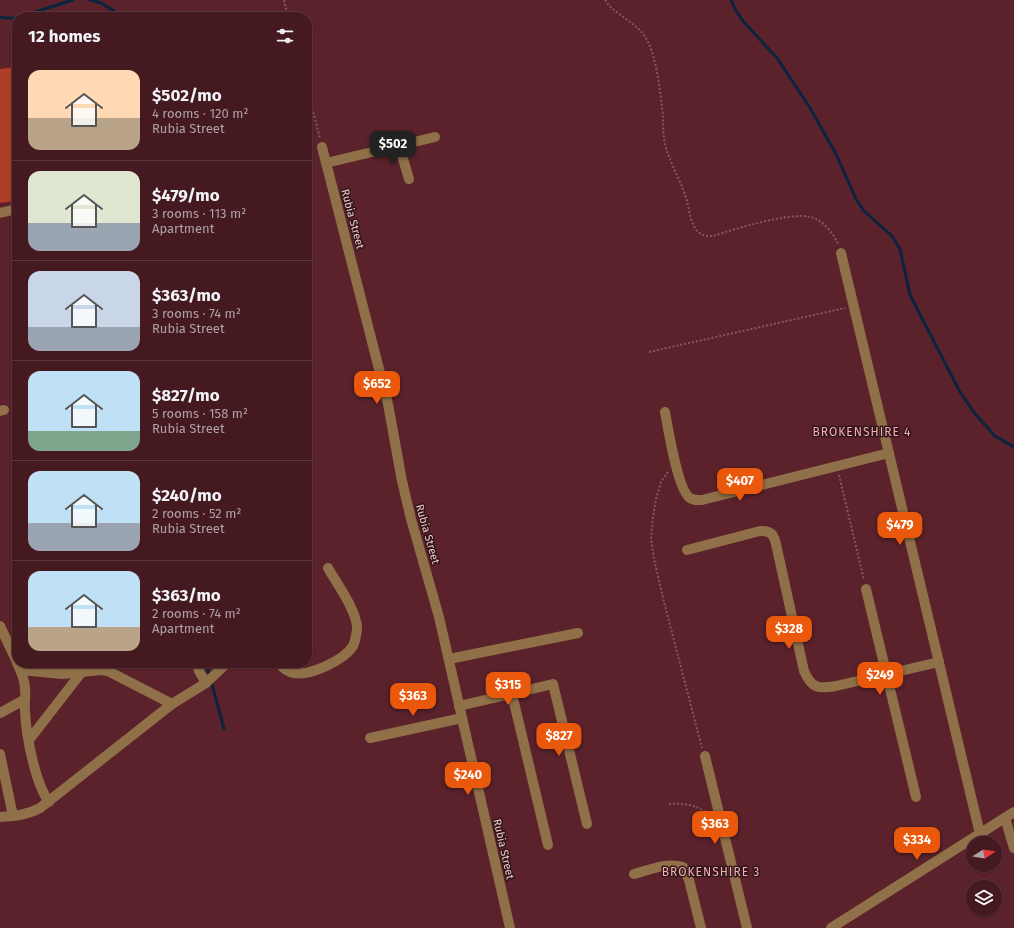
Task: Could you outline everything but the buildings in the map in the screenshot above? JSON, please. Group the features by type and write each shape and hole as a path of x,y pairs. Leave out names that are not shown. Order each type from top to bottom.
{"street":[{"path":"326,163 435,137"},
{"path":"399,145 409,179"},
{"name":"Rubia Street","path":"322,147 388,404 402,481 449,659 510,928"},
{"path":"0,213 12,210"},
{"path":"841,253 980,834"},
{"path":"665,412 684,492 689,498 695,500 702,500 889,453"},
{"path":"687,550 760,531 766,530 770,532 774,537 776,544 804,672 808,681 816,687 824,688 939,662"},
{"path":"284,668 292,673 303,674 321,668 341,657 353,645 357,628 351,607 328,568"},
{"path":"866,589 916,797"},
{"path":"0,626 12,652"},
{"path":"449,659 578,633"},
{"path":"19,668 25,689 24,700 29,740 39,784 49,802"},
{"path":"33,668 62,674 101,670 108,671 172,704"},
{"path":"198,668 206,683"},
{"path":"0,816 13,816 31,813 49,802 172,704 206,683 222,668"},
{"path":"29,740 81,673"},
{"path":"459,706 553,684 587,824"},
{"path":"512,694 548,845"},
{"path":"0,713 24,700"},
{"path":"370,738 462,718"},
{"path":"0,754 13,816"},
{"path":"704,756 747,928"},
{"path":"831,928 1010,815 1014,848"},
{"path":"634,874 668,865 683,867 689,880 701,928"}],"path":[{"path":"284,0 287,12"},
{"path":"605,0 610,7 638,28 648,41 655,61 663,115 666,151 678,176 687,201 689,212 697,231 704,236 713,236 787,217 812,217 829,230 837,242 841,253"},
{"path":"312,108 322,147"},
{"path":"649,352 854,306"},
{"path":"676,462 661,482 656,499 651,539 665,606 704,756"},
{"path":"837,466 866,589"},
{"path":"669,804 693,806 704,811 722,827"}],"waterway":[{"path":"35,12 73,0"},
{"path":"90,0 101,3 116,12"},
{"path":"731,0 743,21 777,58 810,108 836,154 856,199 864,211 892,236 900,249 910,295 960,392 976,415 995,436 1014,447"},
{"path":"0,17 12,18"},
{"path":"207,668 209,674"},
{"path":"212,684 224,729"}],"district":[{"name":"BROKENSHIRE 4","path":"862,432"},
{"name":"BROKENSHIRE 3","path":"711,872"}]}
